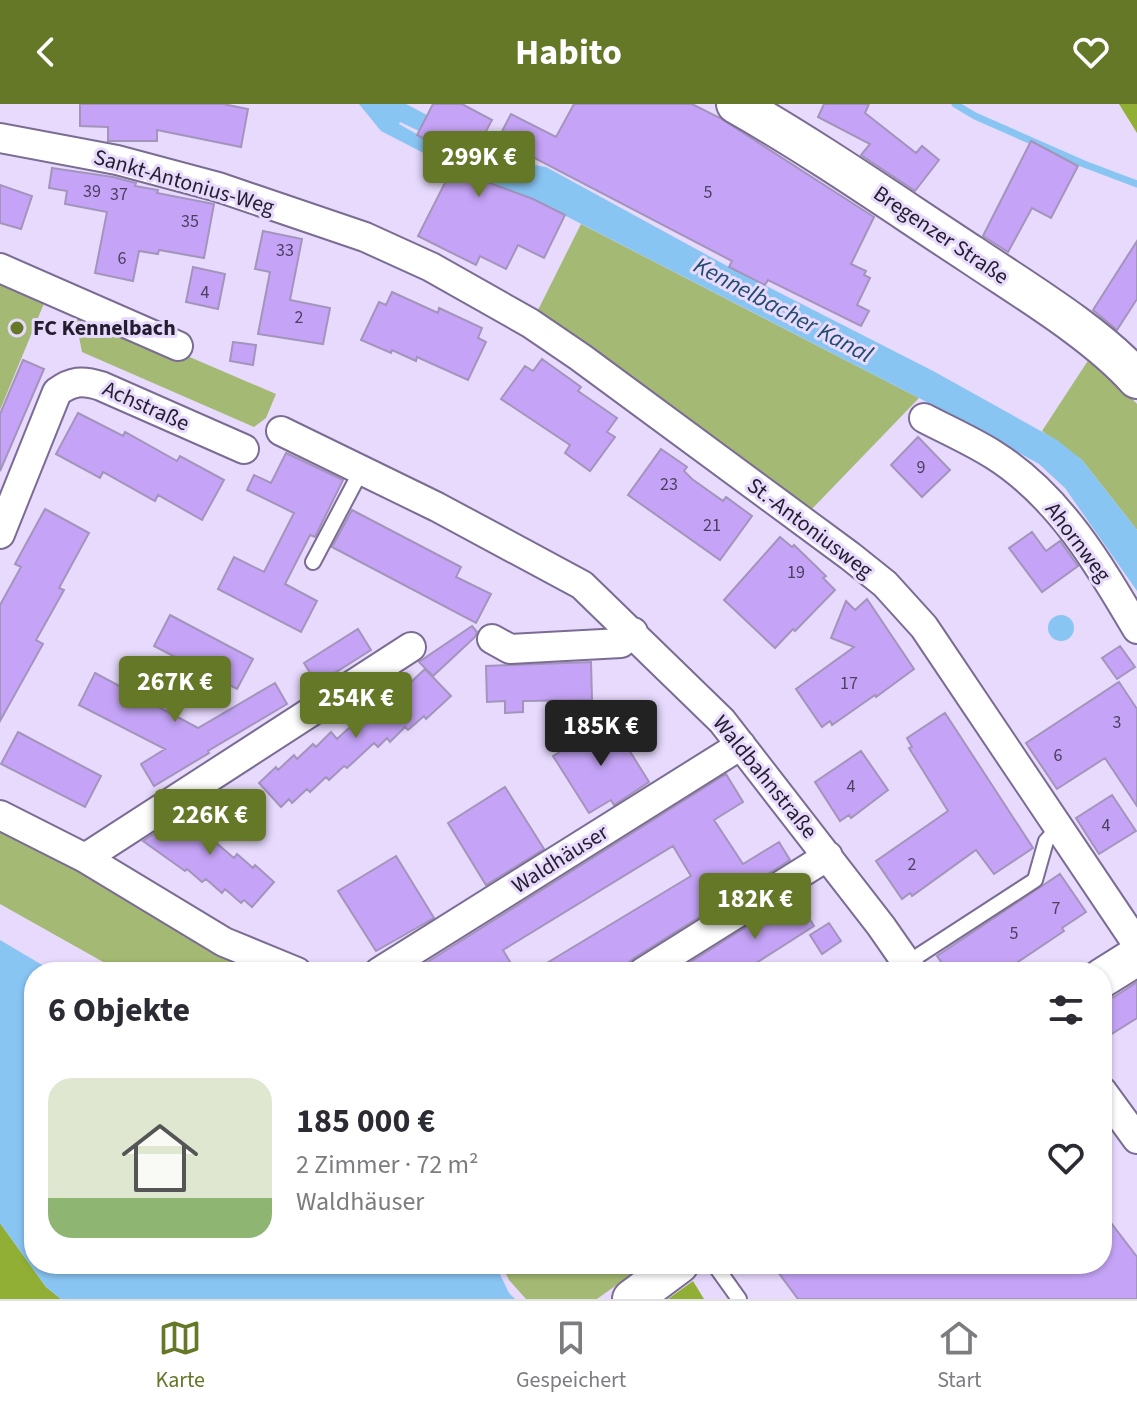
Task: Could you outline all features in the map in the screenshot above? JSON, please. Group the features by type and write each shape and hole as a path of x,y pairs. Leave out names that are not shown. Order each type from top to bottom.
{"main road":[{"name":"Bregenzer Straße","path":"736,104 780,129 1023,289 1134,367"},
{"path":"1112,972 1137,956"}],"street":[{"name":"Sankt-Antonius-Weg","path":"0,138 117,160 189,179 374,241"},
{"name":"St.-Antoniusweg","path":"374,241 480,293 567,348 885,584 924,627 1137,944"},
{"path":"0,268 178,346"},
{"name":"Achstraße","path":"0,534 57,392 69,383 85,381 101,386 244,449"},
{"name":"Ahornweg","path":"924,418 995,455 1061,513 1107,578 1137,629"},
{"name":"Waldbahnstraße","path":"281,431 437,507 582,585 722,721 828,856 906,962"},
{"path":"492,639 510,649 621,643 633,632"},
{"path":"85,858 411,647"},
{"name":"Waldhäuser","path":"395,962 741,745"},
{"path":"0,815 85,858 224,942 273,962"},
{"path":"659,962 828,856"},
{"path":"1112,1105 1137,1139"}],"lane":[{"path":"313,562 361,471"},
{"path":"919,962 1035,880 1046,841 1059,827"},
{"path":"721,1274 739,1299"}],"green space":[{"path":"1119,104 1137,104 1137,133"},
{"path":"581,224 919,398 810,511 536,314"},
{"name":"FC Kennelbach","path":"0,280 45,301 0,410"},
{"path":"73,307 276,394 266,418 254,427 82,352"},
{"path":"1091,356 1137,404 1137,530 1082,460 1042,431"},
{"path":"0,830 249,962 103,962 0,904"},
{"path":"0,1223 24,1256 24,1274 37,1274 61,1299 0,1299"},
{"path":"506,1274 632,1274 597,1299 526,1299"},
{"path":"693,1281 704,1299 668,1299"}],"water":[{"name":"Kennelbacher Kanal","path":"359,104 406,104 427,115 419,131 399,124 443,149 476,134 535,165 546,167 729,267 935,372 1057,440 1082,460 1137,530 1137,591 1065,488 1039,464 919,398 531,198 460,172 381,131"},
{"path":"1061,615 1070,619 1074,628 1070,637 1061,641 1052,637 1048,628 1052,619"},
{"path":"0,940 37,962 24,962 24,1256 0,1223"},
{"path":"37,1274 500,1274 515,1299 61,1299"}],"building":[{"path":"80,104 223,104 248,109 241,147 157,130 157,141 108,141 108,127 80,126"},
{"path":"433,104 462,104 492,120 483,137 476,134 457,171 533,199 565,215 544,258 518,245 506,269 480,256 476,265 418,236 451,171 433,162 442,148 417,135"},
{"path":"574,104 692,104 720,118 874,217 851,264 866,271 864,275 870,278 857,305 869,311 861,326 768,280 765,285 729,267 732,261 498,139 511,114 556,137"},
{"path":"824,104 869,104 865,113 916,153 922,146 939,160 915,191 861,155 870,144 818,117"},
{"path":"1031,141 1078,166 1051,218 1032,208 1008,252 983,236"},
{"path":"52,168 113,177 136,183 135,186 158,190 157,193 214,204 204,258 159,250 158,254 139,251 133,281 95,273 107,212 65,204 67,191 49,188"},
{"path":"0,185 32,196 21,229 0,223"},
{"path":"263,231 302,239 290,300 330,308 323,344 258,334 270,272 255,269"},
{"path":"1137,241 1137,299 1117,330 1093,310"},
{"path":"193,267 225,274 218,309 186,302"},
{"path":"392,292 438,313 439,308 482,328 478,338 486,342 468,380 417,357 416,361 361,340 379,302 386,305"},
{"path":"233,342 256,345 253,365 230,361"},
{"path":"542,359 581,387 578,391 617,418 607,432 615,437 590,471 565,453 570,445 501,399 525,366 533,371"},
{"path":"23,360 44,369 0,471 0,414"},
{"path":"78,413 123,436 125,432 177,461 180,456 224,480 202,520 158,495 155,501 103,472 100,478 56,454"},
{"path":"918,437 950,470 922,497 891,465"},
{"path":"661,449 687,467 684,471 692,479 723,501 726,497 752,516 720,560 628,495"},
{"path":"286,453 343,480 315,537 310,535 285,584 317,601 301,632 218,589 234,557 264,572 294,513 247,490 254,475 271,483"},
{"path":"45,509 89,533 59,588 64,590 36,640 43,644 0,721 0,605 21,567 15,564"},
{"path":"352,510 461,567 456,577 491,594 476,623 332,547"},
{"path":"1032,532 1046,551 1060,541 1078,566 1042,592 1009,548"},
{"path":"780,537 792,547 794,545 826,576 823,578 835,590 775,648 724,600"},
{"path":"867,599 914,669 832,725 830,721 822,727 796,689 854,647 831,638 846,601 855,610"},
{"path":"170,615 253,659 237,689 154,646"},
{"path":"472,626 477,632 475,637 433,676 419,662"},
{"path":"358,629 371,650 317,684 304,663"},
{"path":"1120,646 1135,667 1117,679 1102,658"},
{"path":"591,662 592,700 523,701 523,712 505,713 505,701 487,702 486,666"},
{"path":"425,669 451,696 426,719 424,716 408,730 405,727 390,742 387,738 378,747 374,743 347,768 344,766 329,780 326,777 310,792 307,789 292,803 289,799 281,807 259,783 294,755 297,759 313,744 316,747 331,732 337,739 373,706 376,709 392,694 395,697"},
{"path":"95,673 198,728 275,683 287,704 154,786 141,764 165,749 79,705"},
{"path":"1119,682 1137,709 1137,806 1105,758 1057,789 1026,743"},
{"path":"945,713 1033,848 994,874 976,850 912,896 910,893 902,899 876,861 948,811 909,748 912,747 907,738"},
{"path":"611,721 649,782 614,805 611,800 589,813 553,756"},
{"path":"18,732 101,776 85,807 1,764"},
{"path":"861,751 888,790 851,818 849,815 840,821 815,782"},
{"path":"726,774 743,802 714,820 743,864 779,842 790,860 629,962 549,962 691,876 673,846 503,950 510,962 427,962"},
{"path":"505,787 544,849 486,885 448,823"},
{"path":"1112,795 1136,831 1099,854 1076,818"},
{"path":"213,796 224,805 201,830 234,858 237,854 274,882 252,907 244,900 241,903 225,889 222,893 206,879 202,882 143,841 175,820 183,825"},
{"path":"396,856 434,918 376,951 338,891"},
{"path":"1060,874 1086,912 1018,962 941,962 937,956"},
{"path":"795,896 814,926 758,962 691,962"},
{"path":"829,923 841,941 822,954 810,935"},
{"path":"1137,982 1137,1018 1112,1034 1112,998"},
{"path":"1112,1224 1137,1257 1137,1299 798,1299 779,1274 1112,1274"}],"waterway":[{"path":"955,104 975,116 1084,164 1137,184"}],"place":[{"name":"FC Kennelbach","path":"17,328"}]}
